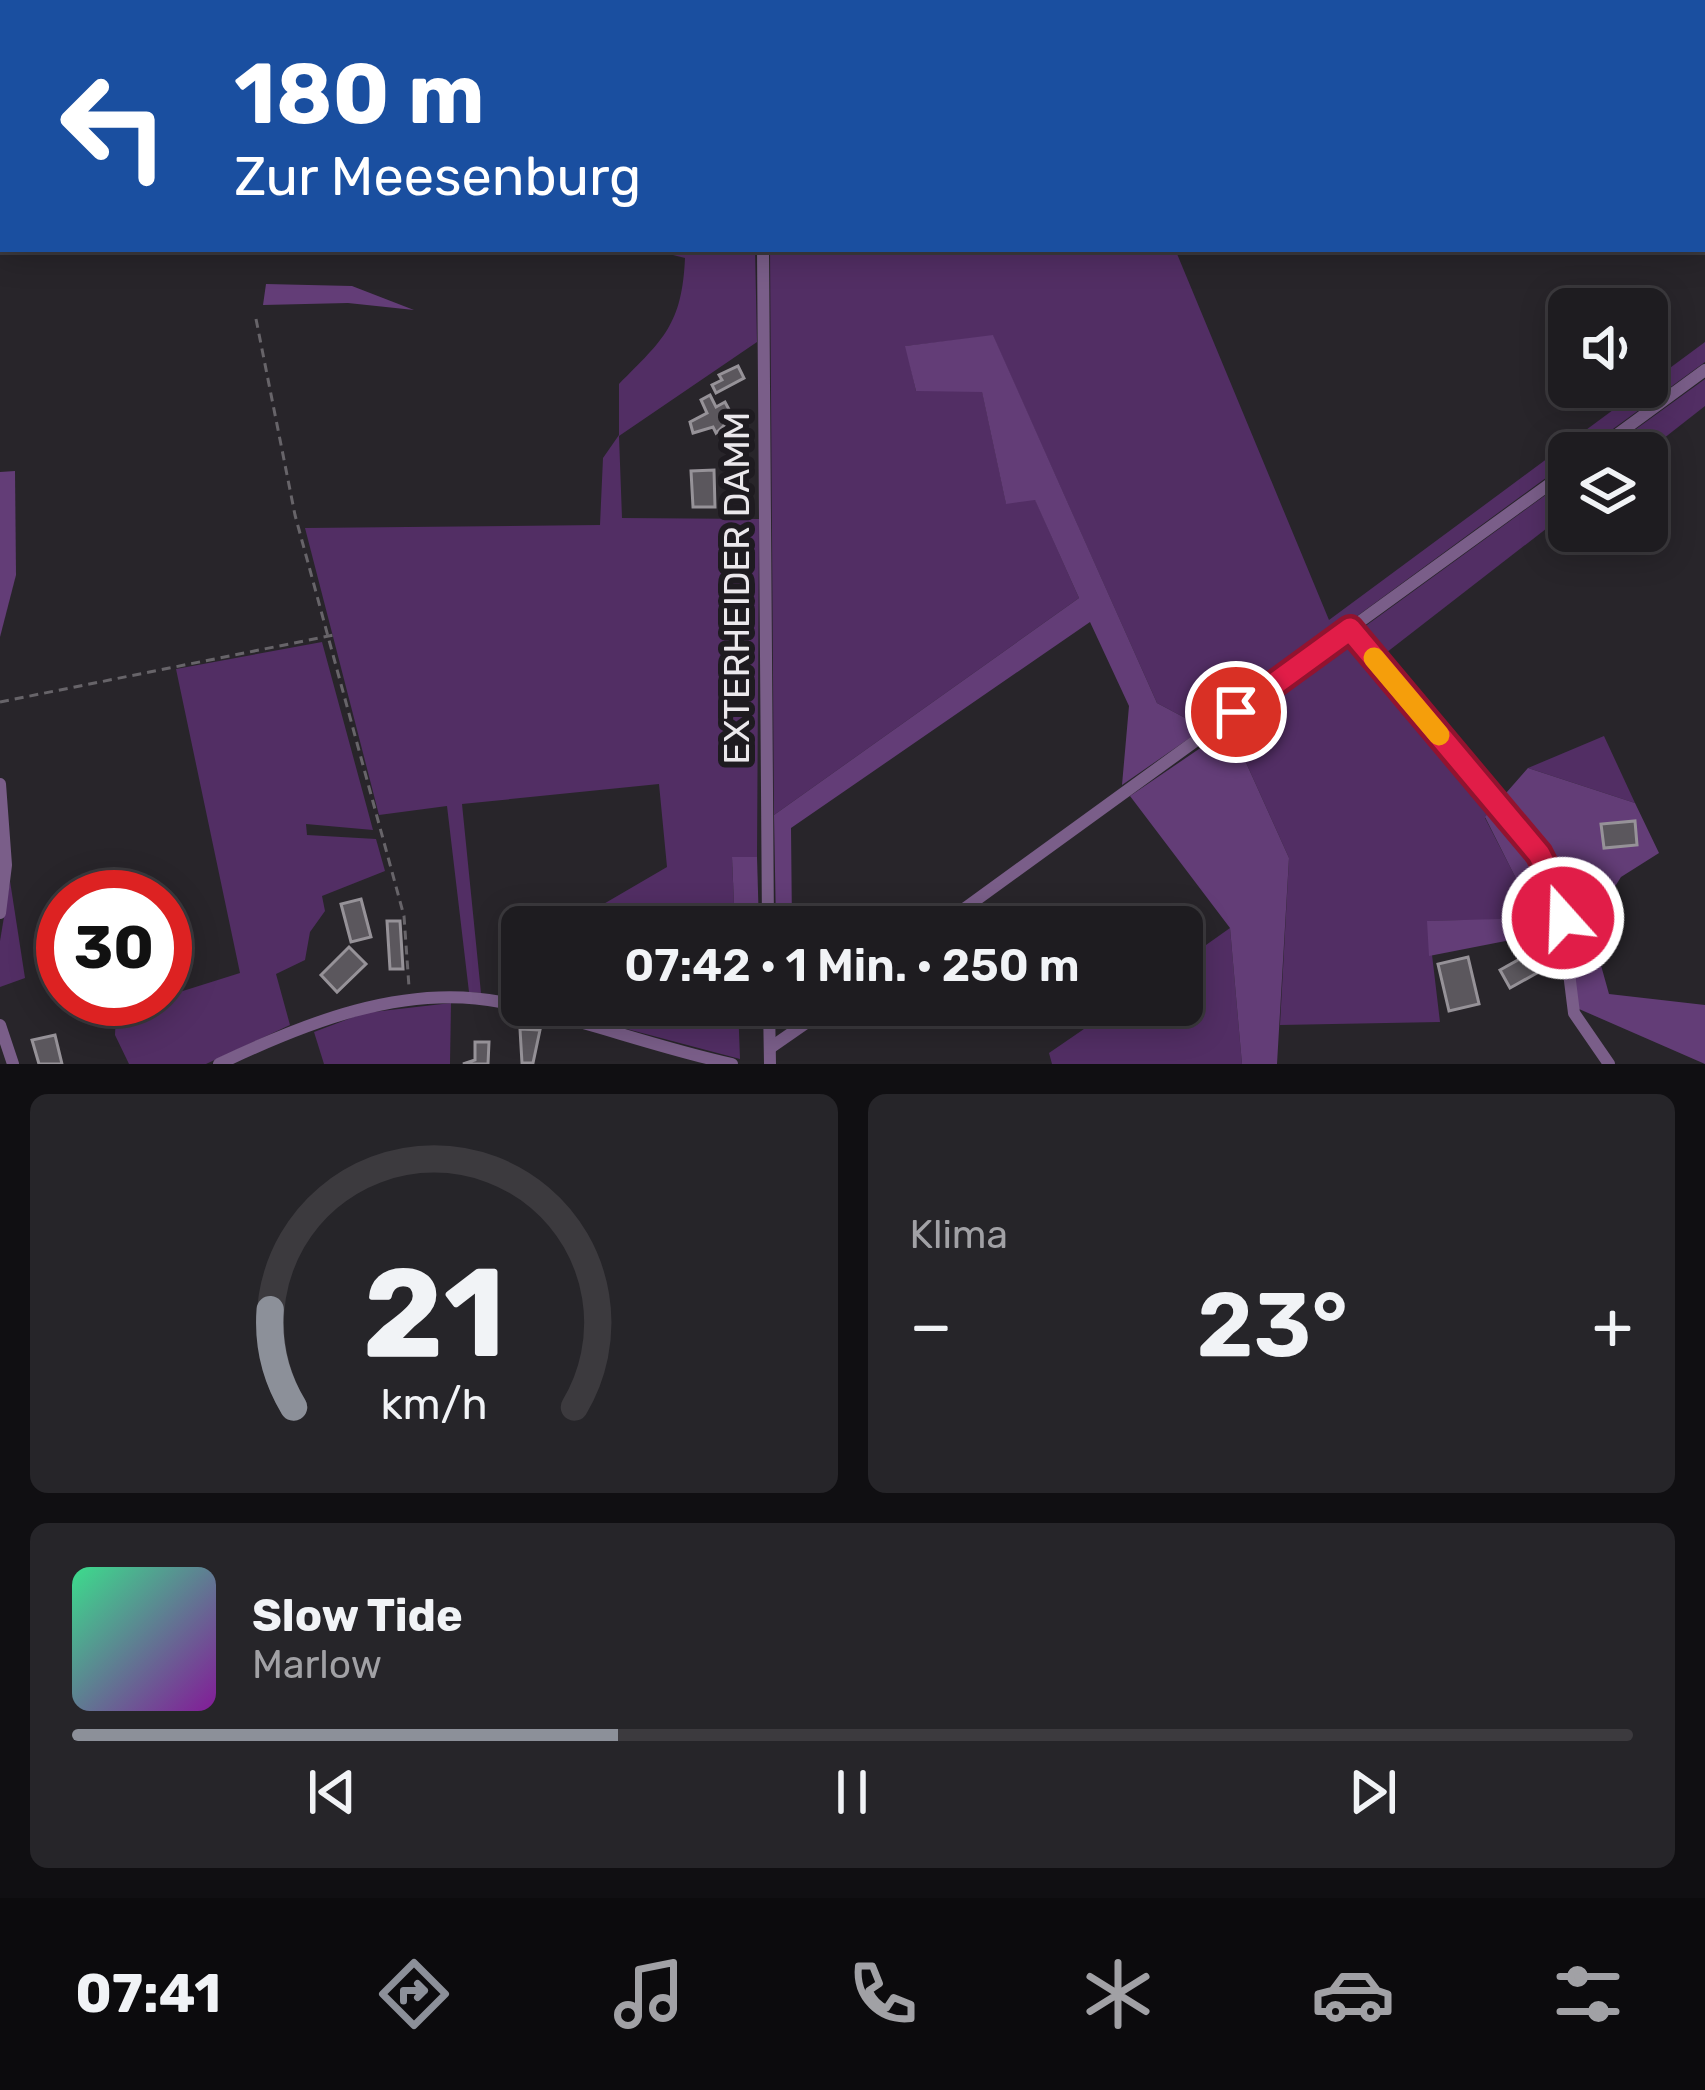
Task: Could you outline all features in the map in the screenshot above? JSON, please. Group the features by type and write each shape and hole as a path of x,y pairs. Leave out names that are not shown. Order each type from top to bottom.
{"street":[{"name":"EXTERHEIDER DAMM","path":"763,252 768,906"},
{"path":"1621,432 1705,370"},
{"path":"968,906 1548,485"},
{"path":"1350,629 1539,854 1559,893 1574,1013 1609,1064"},
{"path":"0,784 6,865 0,913"},
{"path":"219,1064 364,1007 409,1001 499,1002 731,1064"},
{"path":"0,1025 13,1064"},
{"path":"769,1026 770,1064"},
{"path":"770,1048 802,1026"}],"path":[{"path":"256,319 295,514 404,916 409,1001"},
{"path":"0,702 334,635"}],"shaded area":[{"path":"661,252 755,252 757,342 619,436 622,518 759,519 757,857 732,858 734,906 600,906 667,867 659,784 462,804 481,993 469,992 447,806 379,815 305,528 600,525 603,458 619,435 619,384 668,329 685,258"},
{"path":"770,252 1176,252 1329,620 1548,458 1548,476 1204,728 1157,703 993,336 906,346 916,391 982,391 1006,503 1035,499 1079,598 774,815"},
{"path":"266,284 352,286 414,310 348,303 263,305"},
{"path":"993,335 1157,703 1204,728 1122,785 1129,706 1090,622 791,828 792,906 776,906 774,815 1079,598 1035,500 1006,504 982,392 916,391 905,346"},
{"path":"1705,342 1705,362 1668,389 1668,369"},
{"path":"1705,379 1705,406 1668,435 1632,432"},
{"path":"1616,408 1642,408 1609,432 1583,432"},
{"path":"15,471 16,575 0,637 0,472"},
{"path":"1548,493 1548,527 1382,656 1360,630"},
{"path":"1349,640 1494,807 1485,818 1537,919 1428,921 1440,1022 1280,1025 1289,858 1239,747 1218,736"},
{"path":"322,642 373,830 306,824 307,835 376,839 385,871 322,896 325,911 310,932 305,960 276,974 290,1025 206,1064 129,1064 115,1026 192,1026 192,988 240,973 176,669"},
{"path":"1218,736 1239,747 1289,858 1277,1064 1242,1064 1230,928 1130,796"},
{"path":"1604,736 1635,803 1528,768"},
{"path":"1528,768 1635,803 1659,853 1621,877 1590,926 1609,994 1705,1005 1705,1064 1579,1009 1557,931 1429,956 1427,921 1536,918 1485,817"},
{"path":"732,857 757,857 758,906 734,906"},
{"path":"10,881 25,978 0,987 0,941"},
{"path":"1230,928 1242,1064 1052,1064 1049,1053 1088,1026 1203,1026 1203,947"},
{"path":"451,1003 450,1064 324,1064 314,1032 364,1013"},
{"path":"616,1026 739,1026 740,1059"}],"building":[{"path":"738,366 744,378 716,393 712,385 722,380 719,375"},
{"path":"710,395 716,407 725,402 733,417 716,433 713,427 693,433 690,422 707,413 701,400"},
{"path":"714,470 715,507 693,507 691,471"},
{"path":"1635,821 1637,845 1604,848 1601,824"},
{"path":"361,899 371,937 351,942 341,904"},
{"path":"387,921 400,921 403,969 390,969"},
{"path":"1543,946 1553,964 1510,988 1500,970"},
{"path":"349,947 366,964 337,992 321,975"},
{"path":"1468,957 1479,1004 1449,1011 1438,964"},
{"path":"520,1029 540,1030 533,1063 522,1063"},
{"path":"55,1035 62,1064 39,1064 32,1040"},
{"path":"475,1042 489,1042 488,1064 463,1064 475,1060"}],"slow traffic":[{"path":"1374,658 1439,735"}],"route":[{"path":"1236,712 1350,629 1539,854 1559,893 1563,918"}]}
